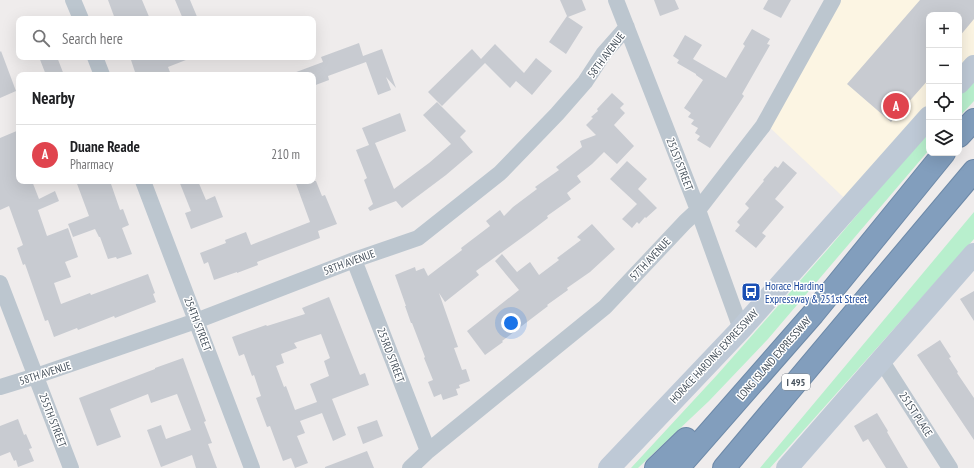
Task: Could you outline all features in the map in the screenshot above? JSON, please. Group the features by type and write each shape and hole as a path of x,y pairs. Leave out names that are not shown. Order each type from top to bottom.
{"highway":[{"path":"962,133 974,120"},
{"name":"LONG ISLAND EXPRESSWAY","path":"678,468 813,314 942,156"},
{"name":"I 495","path":"724,468 974,171"},
{"path":"656,468 813,314"}],"main road":[{"path":"962,80 974,66"},
{"name":"HORACE HARDING EXPRESSWAY","path":"609,468 740,329 926,120"},
{"path":"787,468 974,254"}],"street":[{"path":"73,0 79,16"},
{"name":"251ST STREET","path":"616,0 698,210 740,329"},
{"name":"57TH AVENUE","path":"410,468 428,451 605,307 698,210 763,126 833,0"},
{"name":"58TH AVENUE","path":"0,387 196,321 354,260 418,238 500,173 557,114 585,82 604,53 627,27"},
{"path":"96,60 101,72"},
{"name":"254TH STREET","path":"144,184 252,468"},
{"name":"253RD STREET","path":"354,260 428,451"},
{"name":"255TH STREET","path":"0,283 71,468"},
{"name":"251ST PLACE","path":"881,360 950,468"}],"shaded area":[{"path":"833,0 974,0 974,79 962,93 962,12 926,12 926,134 859,212 765,123"}],"green space":[{"path":"974,79 974,101 962,114 962,93"},
{"path":"926,134 926,154 768,339 709,401 638,468 631,468 717,375 828,249"},
{"path":"974,212 974,239 770,468 760,468"}],"building":[{"path":"108,0 142,0 149,16 114,16"},
{"path":"175,0 190,0 197,16 182,16"},
{"path":"560,0 582,0 586,10 568,17 583,27 566,54 549,42 567,16"},
{"path":"654,0 675,0 679,9 660,16"},
{"path":"768,0 791,0 781,18 763,9"},
{"path":"920,0 974,0 974,19 962,33 962,12 926,12 926,82 891,122 847,84"},
{"path":"752,29 770,39 767,44 770,45 742,94 744,96 710,148 697,140 700,136 695,133 698,128 691,124 694,120 688,117 691,113 684,108 703,80 677,63 679,60 673,56 685,35 702,45 693,59 726,78 745,46 743,44"},
{"path":"359,43 363,56 382,49 396,88 386,77 391,90 378,95 366,62 328,76 329,80 316,85 316,72 296,72 323,62 321,57"},
{"path":"495,44 524,73 536,58 552,71 532,95 516,81 510,88 485,63 442,106 428,92 472,49 481,59"},
{"path":"1,51 16,91 0,98 0,52"},
{"path":"40,60 58,60 63,72 45,72"},
{"path":"131,60 186,60 168,67 170,72 135,72"},
{"path":"612,93 624,104 620,108 625,113 614,125 634,146 617,164 604,152 577,176 581,182 567,193 571,199 547,216 548,218 531,231 476,271 479,275 445,302 439,293 458,347 454,348 462,370 466,369 470,381 459,385 460,388 456,389 458,395 443,400 441,394 434,397 428,382 433,380 411,323 395,275 415,267 416,271 424,268 428,276 490,226 486,221 500,210 504,216 513,207 537,189 535,187 559,170 556,167 582,147 580,141 596,135 586,125 593,118 591,117 598,111 597,109"},
{"path":"437,102 466,131 460,137 473,152 446,175 402,208 396,201 370,211 368,208 373,204 364,180 367,178 356,150 369,145 362,128 400,113 406,131 375,143 394,189 429,163 451,144 423,115"},
{"path":"16,131 16,184 33,184 39,199 55,191 59,201 38,210 47,236 68,228 78,257 65,262 71,277 54,283 61,304 90,293 91,295 148,274 155,293 153,294 156,302 115,318 114,316 78,330 77,328 54,337 48,320 45,321 25,264 23,265 17,248 23,245 9,206 0,210 0,138"},
{"path":"627,161 647,179 638,189 657,208 646,218 645,217 639,224 637,222 632,228 622,219 637,204 610,179"},
{"path":"783,161 797,173 775,199 784,207 762,233 766,236 756,248 735,231 740,225 737,222 749,208 745,204 764,181 763,180 775,166 778,168"},
{"path":"316,181 322,196 325,195 337,224 318,231 320,238 257,262 258,265 214,280 208,262 204,264 200,253 226,243 225,240 246,232 251,245 310,222 296,184 316,184"},
{"path":"77,184 111,184 120,210 123,209 129,225 122,228 132,254 117,259 116,257 108,259 100,237 95,229 73,237 68,224 89,216"},
{"path":"180,184 199,184 206,200 215,196 223,217 191,229 185,213 191,211"},
{"path":"592,224 615,249 590,272 567,288 568,290 485,355 467,331 519,290 495,261 502,254 517,272 530,262 539,275 559,260 557,258 581,240 577,237"},
{"path":"974,291 974,321 960,299"},
{"path":"329,297 360,375 365,373 369,385 332,399 346,435 333,441 322,413 300,421 305,433 297,436 308,463 295,468 291,458 283,461 270,426 267,427 256,398 261,396 254,375 252,376 244,354 239,356 232,337 266,325 267,326 305,314 302,308","holes":["321,334 330,358 324,361 329,376 310,384 317,402 295,410 286,386 284,387 276,366 284,363 281,354 297,348 294,343"]},
{"path":"940,340 951,357 949,358 958,372 957,373 974,398 974,440 917,355"},
{"path":"183,358 206,421 204,422 212,443 208,444 217,468 196,468 192,455 161,467 147,430 161,425 166,439 191,430 177,394 151,403 148,394 110,409 121,437 97,446 79,398"},
{"path":"877,413 908,468 886,468 868,439 863,442 854,426"},
{"path":"18,419 24,435 26,434 32,448 29,449 34,461 18,467 16,460 14,461 10,452 0,456 0,426"},
{"path":"377,420 383,436 363,444 357,427"},
{"path":"367,451 374,468 325,468 325,467"}],"place":[{"name":"Duane Reade","path":"896,106"},
{"name":"Horace Harding Expressway & 251st Street","path":"751,292"}]}
